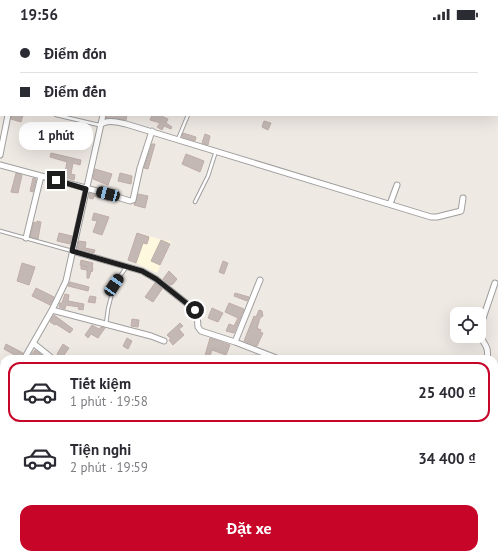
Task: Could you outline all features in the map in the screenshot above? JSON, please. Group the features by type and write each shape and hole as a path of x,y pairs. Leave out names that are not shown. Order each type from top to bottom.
{"street":[{"path":"0,155 8,116"},
{"path":"26,355 52,310 66,281 103,116"},
{"path":"100,126 104,122 108,121 152,131 431,217 462,211 463,198"},
{"path":"0,165 130,201 133,200 140,168 152,131"},
{"path":"26,238 41,176"},
{"path":"390,204 397,185"},
{"path":"72,251 142,271 156,279 193,308 197,312 198,327 201,330 269,355"},
{"path":"235,342 260,280"},
{"path":"487,355 488,349 480,335 479,330 495,283"},
{"path":"52,310 155,337 164,341"},
{"path":"33,343 48,355"}],"lane":[{"path":"60,116 100,126"},
{"path":"178,139 188,116"},
{"path":"195,202 208,176 216,151"},
{"path":"0,231 72,251"},
{"path":"106,325 114,285 128,266"}],"shaded area":[{"path":"137,233 171,242 157,273 128,260"}],"building":[{"path":"12,116 23,116 21,122 11,119"},
{"path":"107,116 127,116 126,120 106,118"},
{"path":"152,116 161,116 168,119 166,123 172,127 171,129 164,126 162,130 157,127 160,123 150,120"},
{"path":"264,121 271,123 268,130 262,127"},
{"path":"183,133 196,137 195,141 182,137"},
{"path":"205,134 210,136 208,145 202,143"},
{"path":"152,144 155,144 148,169 144,168"},
{"path":"51,153 81,160 80,165 73,163 71,174 75,175 74,180 64,177 67,162 50,157"},
{"path":"186,154 204,161 200,172 182,164"},
{"path":"95,169 112,174 108,185 93,179"},
{"path":"16,173 22,175 18,193 11,192"},
{"path":"120,173 132,176 131,184 118,181"},
{"path":"33,178 36,179 33,192 30,191"},
{"path":"90,193 109,199 109,201 94,196 93,199 89,198"},
{"path":"138,194 148,196 145,208 134,205"},
{"path":"94,213 109,217 102,235 93,232 97,221 92,220"},
{"path":"37,221 41,222 38,239 30,237 34,222 37,223"},
{"path":"59,233 72,236 70,244 57,241"},
{"path":"137,233 149,237 147,244 143,243 136,263 128,260"},
{"path":"161,240 170,244 160,265 151,261"},
{"path":"79,241 86,242 85,248 95,250 94,253 77,248"},
{"path":"81,260 93,263 92,272 91,271 89,278 87,278 87,270 81,269 81,266 88,267 80,265"},
{"path":"223,261 228,263 224,274 219,272"},
{"path":"22,263 35,267 29,285 17,281"},
{"path":"169,271 177,279 170,285 163,279"},
{"path":"70,282 89,287 88,291 68,286"},
{"path":"155,283 162,289 153,302 145,297"},
{"path":"36,288 54,297 50,305 32,296"},
{"path":"235,293 249,297 247,301 234,296"},
{"path":"65,294 69,295 68,301 84,304 83,310 78,309 79,307 66,305 65,309 59,307"},
{"path":"90,296 96,297 95,303 88,302"},
{"path":"229,303 244,309 234,333 226,331 229,324 234,326 238,318 225,312"},
{"path":"212,308 223,313 218,322 208,318"},
{"path":"259,310 262,311 263,316 260,318 257,328 263,333 257,346 244,341 254,316 256,317"},
{"path":"54,315 73,329 70,333 50,322"},
{"path":"132,319 139,320 138,327 131,326"},
{"path":"180,323 183,326 179,329 184,335 173,345 169,340 171,339 167,335"},
{"path":"92,325 99,329 101,327 105,328 98,338 91,334 88,338 85,335"},
{"path":"127,338 132,341 128,349 123,346"},
{"path":"210,338 230,345 226,355 212,350 210,355 205,355"},
{"path":"6,344 23,353 22,355 15,355 4,349"},
{"path":"63,344 69,348 64,355 57,354"},
{"path":"35,350 42,355 31,355"}],"route":[{"path":"56,180 86,189 72,251 142,271 156,279 195,310"}]}
